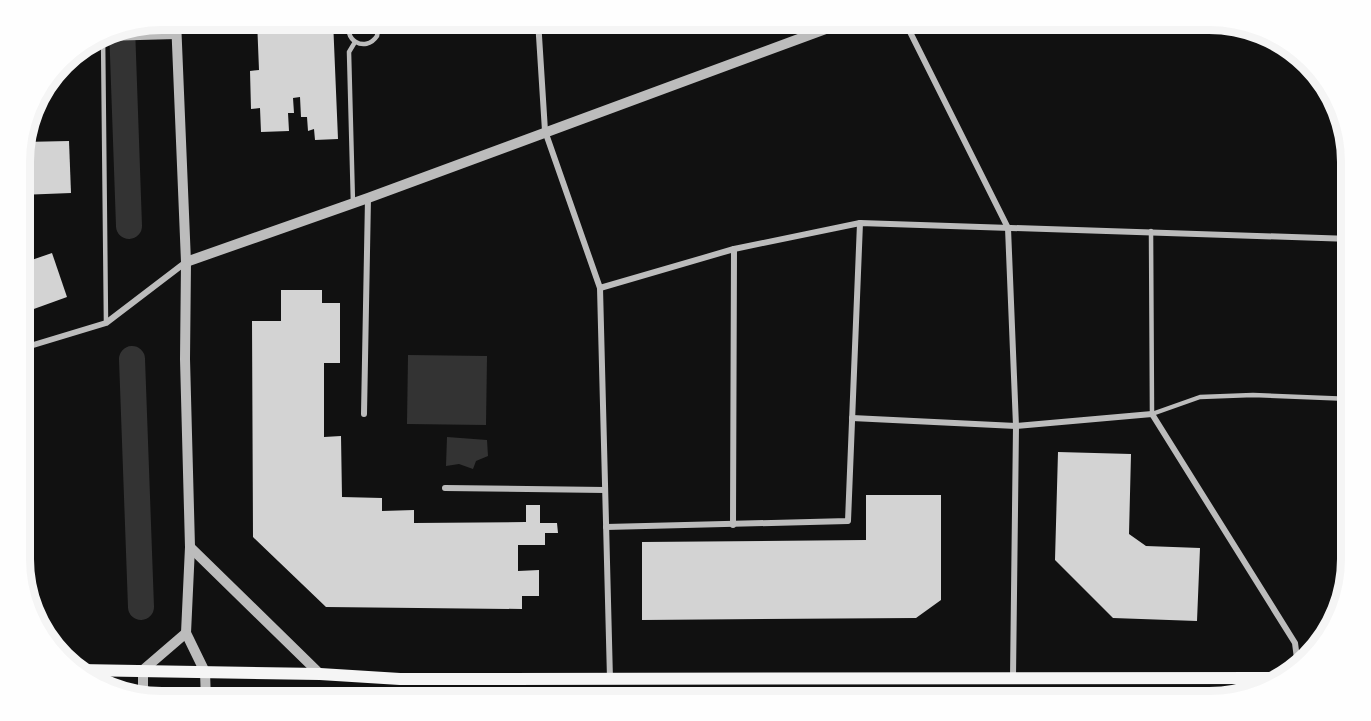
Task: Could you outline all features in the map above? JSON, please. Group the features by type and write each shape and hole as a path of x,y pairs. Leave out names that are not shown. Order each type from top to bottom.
{"main road":[{"path":"91,670 320,674 400,679 1264,678"}],"street":[{"path":"176,30 186,262 185,359 190,547 186,633 205,672 206,691"},
{"path":"538,30 545,131 600,288 610,679"},
{"path":"30,346 106,323 186,262 353,204 823,30"},
{"path":"909,30 1008,228 1016,426 1013,680"},
{"path":"125,36 176,36"},
{"path":"364,414 368,198"},
{"path":"600,288 734,249 860,223 1341,239"},
{"path":"606,528 848,521 860,223"},
{"path":"734,249 734,525"},
{"path":"852,418 1016,426 1152,414 1295,643 1297,657"},
{"path":"445,488 605,490"},
{"path":"190,547 320,674"},
{"path":"143,690 143,670 186,633"}],"lane":[{"path":"349,30 348,33 355,42 365,45 375,40 379,30"},
{"path":"353,204 349,52 355,42"},
{"path":"103,44 106,323"},
{"path":"1151,231 1152,414 1200,398 1253,395 1341,399"}],"shaded area":[{"path":"408,355 487,356 486,425 407,424"},
{"path":"447,437 487,440 488,456 476,461 473,469 459,464 446,466"}],"building":[{"path":"257,30 333,30 338,139 315,140 314,129 308,131 307,117 301,117 300,97 293,98 294,113 288,113 289,131 261,132 260,108 251,109 250,71 259,70"},
{"path":"69,141 71,193 30,195 32,142"},
{"path":"52,253 67,297 30,310 30,261"},
{"path":"281,290 322,290 322,303 340,303 340,363 324,363 324,437 341,436 342,497 382,498 382,511 414,510 414,523 526,522 526,505 540,505 540,523 557,523 558,533 545,533 545,545 518,545 518,571 539,570 539,596 522,596 522,609 326,607 253,537 252,321 281,321"},
{"path":"1058,452 1131,454 1129,534 1146,546 1200,548 1197,621 1113,618 1055,560"},
{"path":"866,495 941,495 941,600 916,618 642,620 642,542 866,540"}],"waterway":[{"path":"122,36 129,226"},
{"path":"132,359 141,607"}]}
